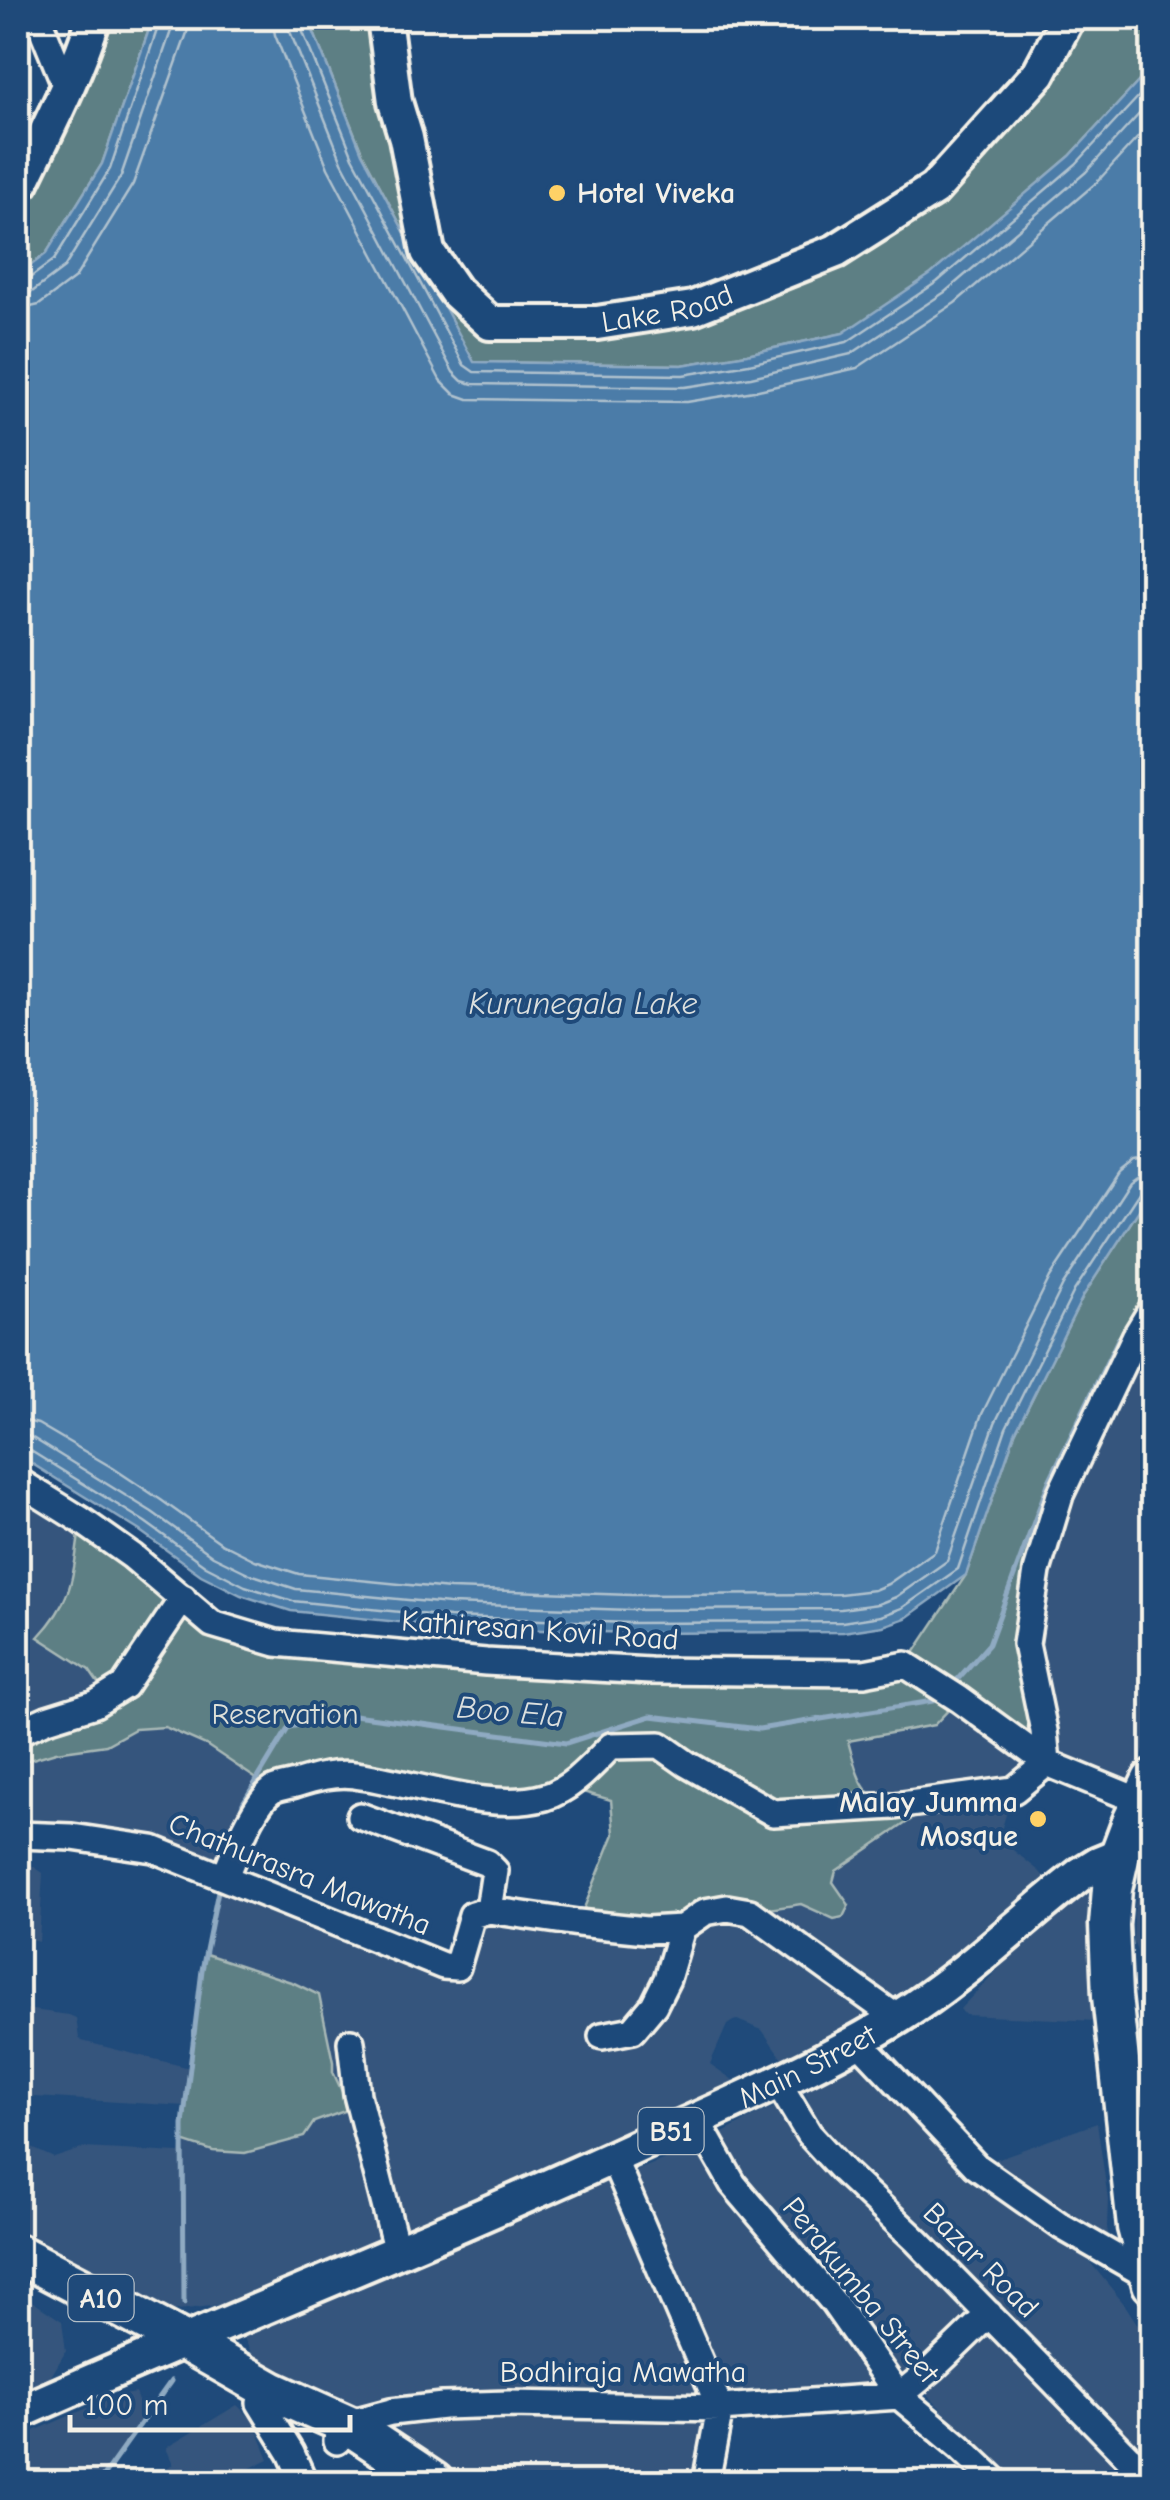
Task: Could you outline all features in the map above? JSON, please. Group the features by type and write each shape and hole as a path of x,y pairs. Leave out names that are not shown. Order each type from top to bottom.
{"highway":[{"path":"1150,1803 1120,1854 1109,1924 1110,1983 1136,2228 1152,2280"},
{"path":"1150,1803 1126,1919 1133,2034 1152,2209"},
{"name":"A10","path":"18,2254 260,2403 343,2434 404,2482"},
{"name":"A10","path":"18,2270 172,2347 272,2391 434,2482"}],"main road":[{"path":"18,185 67,89 94,18"},
{"name":"Lake Road","path":"384,18 395,102 406,138 428,252 455,291 490,324 597,322 693,308 836,251 934,189 1038,73 1068,18"},
{"name":"Main Street","path":"18,2412 612,2158 858,2041 968,1970 1082,1873 1120,1854"}],"street":[{"path":"38,18 67,89"},
{"path":"1046,1764 1044,1731 1026,1644 1037,1572 1060,1495 1152,1308"},
{"name":"Kathiresan Kovil Road","path":"18,1481 119,1547 212,1624 276,1643 650,1672 864,1673 906,1665 1046,1764"},
{"path":"18,1732 96,1704 124,1686 184,1598"},
{"path":"224,1877 239,1841 272,1790 318,1777 353,1774 489,1800 521,1800 547,1796 581,1777 611,1746 660,1745 773,1813 894,1806 1014,1790 1046,1764"},
{"path":"1046,1764 1150,1803"},
{"path":"360,1816 487,1862 495,1871 488,1910 646,1930 682,1928 705,1912 727,1908 750,1912 897,2018"},
{"name":"Chathurasra Mawatha","path":"18,1835 72,1836 153,1849 442,1966 457,1967 472,1915 488,1910"},
{"path":"602,2036 633,2030 654,2006 667,1979 682,1928"},
{"path":"858,2041 976,2166 1060,2226 1152,2280"},
{"path":"351,2042 357,2095 397,2252"},
{"name":"Bazar Road","path":"777,2081 809,2134 843,2171 918,2241 1128,2457 1152,2474"},
{"name":"Perakumba Street","path":"696,2120 734,2184 834,2304 899,2396 997,2482"},
{"path":"612,2158 720,2408 706,2482"},
{"path":"899,2396 990,2314"},
{"name":"Bodhiraja Mawatha","path":"343,2434 356,2422 390,2412 443,2406 720,2408 899,2396"},
{"path":"260,2403 304,2482"}],"shaded area":[{"path":"1152,1325 1152,1734 1128,1784 1047,1764 1014,1789 1000,1834 1003,1842 1050,1883 881,2011 786,2064 762,2030 733,2021 727,2025 710,2064 733,2080 722,2089 608,2144 245,2302 161,2312 18,2246 18,2154 32,2148 54,2158 84,2148 180,2153 182,2141 213,2151 350,2109 333,2072 333,2062 294,1983 206,1954 219,1886 153,1849 18,1835 18,1760 106,1745 135,1729 165,1727 206,1745 273,1790 225,1877 443,1966 472,1915 578,1923 801,1904 834,1919 835,1871 922,1812 877,1800 864,1791 848,1741 898,1733 959,1699 1035,1685 1037,1571"},
{"path":"18,1481 81,1520 71,1590 55,1619 38,1637 89,1670 107,1696 18,1732"},
{"path":"1152,1839 1152,2052 1145,2053 1133,1940 1140,1874"},
{"path":"18,1856 43,1873 39,1942 18,1934"},
{"path":"1088,1890 1097,2021 965,2015 960,2009 1038,1927"},
{"path":"18,2008 69,2015 76,2018 82,2041 190,2068 185,2106 18,2096"},
{"path":"857,2062 976,2166 1097,2123 1110,2245 1062,2228 1125,2305 1152,2347 1152,2482 1011,2482 919,2386 899,2396 720,2402 625,2175 703,2144 784,2103 809,2132 811,2107 805,2092 821,2079"},
{"path":"614,2176 704,2399 350,2406 264,2381 244,2338 399,2265"},
{"path":"18,2292 62,2321 66,2351 50,2378 18,2394"},
{"path":"135,2393 144,2417 102,2482 18,2482 18,2438 113,2397"},
{"path":"237,2405 253,2420 269,2459 221,2482 143,2482 173,2464 166,2448"},
{"path":"707,2415 706,2482 442,2482 394,2441 398,2429 418,2418"}],"green space":[{"path":"94,18 153,18 102,164 46,254 18,275 18,185"},
{"path":"308,18 416,18 387,47 428,252 490,323 693,308 934,189 1068,18 1152,18 1152,67 1070,156 931,275 844,333 682,365 473,362 362,152"},
{"name":"Reservation","path":"1152,1190 1152,1325 1135,1337 1031,1603 1047,1763 959,1699 934,1725 848,1741 858,1775 870,1793 922,1812 836,1871 833,1882 849,1905 843,1917 834,1919 801,1904 682,1928 578,1923 614,1834 611,1800 583,1792 521,1800 353,1774 273,1790 206,1745 165,1727 135,1729 106,1745 18,1760 18,1732 107,1696 89,1670 38,1637 60,1609 71,1583 81,1520 212,1624 486,1662 906,1665 966,1575 1015,1433 1083,1296"},
{"path":"206,1954 319,1995 333,2072 350,2109 314,2122 304,2137 245,2153 213,2151 182,2141"}],"water":[{"name":"Kurunegala Lake","path":"153,18 308,18 362,153 474,362 682,365 843,333 931,274 1070,156 1152,67 1152,1190 1083,1296 1015,1433 966,1575 906,1618 843,1632 631,1633 448,1627 291,1611 241,1595 201,1575 140,1531 18,1455 18,275 46,254 102,164"}],"waterway":[{"name":"Boo Ela","path":"957,1680 989,1644 1049,1481 1124,1333"},
{"name":"Boo Ela","path":"239,1816 289,1727 354,1715 566,1743 651,1716 759,1729 933,1701"},
{"name":"Boo Ela","path":"184,2303 183,2124 202,1970 219,1886"},
{"name":"Boo Ela","path":"99,2482 171,2381"}],"place":[{"name":"Hotel Viveka","path":"557,193"},
{"name":"Malay Jumma Mosque","path":"1038,1819"}]}
